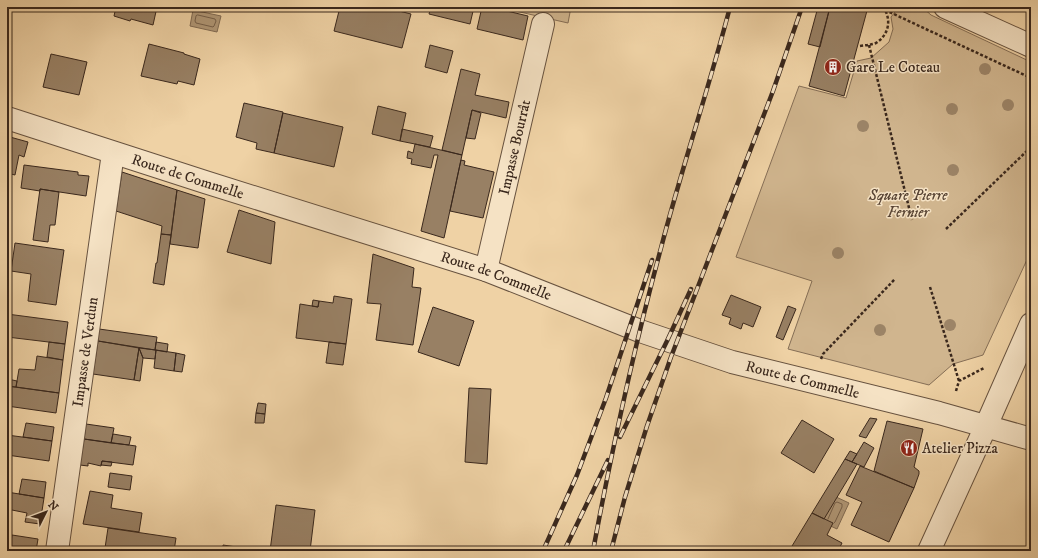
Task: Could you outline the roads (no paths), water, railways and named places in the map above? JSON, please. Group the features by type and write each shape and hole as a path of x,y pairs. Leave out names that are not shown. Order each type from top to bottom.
{"street":[{"path":"945,7 1031,46"},
{"name":"Impasse Bourrât","path":"486,270 543,24"},
{"name":"Route de Commelle","path":"7,118 113,153 486,270 667,341 732,362 949,416 1031,439"},
{"name":"Impasse de Verdun","path":"57,551 113,153"},
{"path":"929,551 1031,324"}],"water":[{"path":"193,10 221,16 217,32 190,26"},
{"path":"834,496 849,503 837,529 822,522"}],"railway":[{"path":"593,551 624,399 651,286 669,218 730,7"},
{"path":"611,551 625,497 647,426 671,357 773,91 802,7"},
{"path":"543,551 577,475 606,398 652,260"},
{"path":"620,437 691,289"},
{"path":"564,551 608,460"}],"place":[{"name":"Gare Le Coteau","path":"833,67"},
{"name":"Atelier Pizza","path":"909,448"}],"park label":[{"name":"Square Pierre Fernier","path":"908,204"}]}
